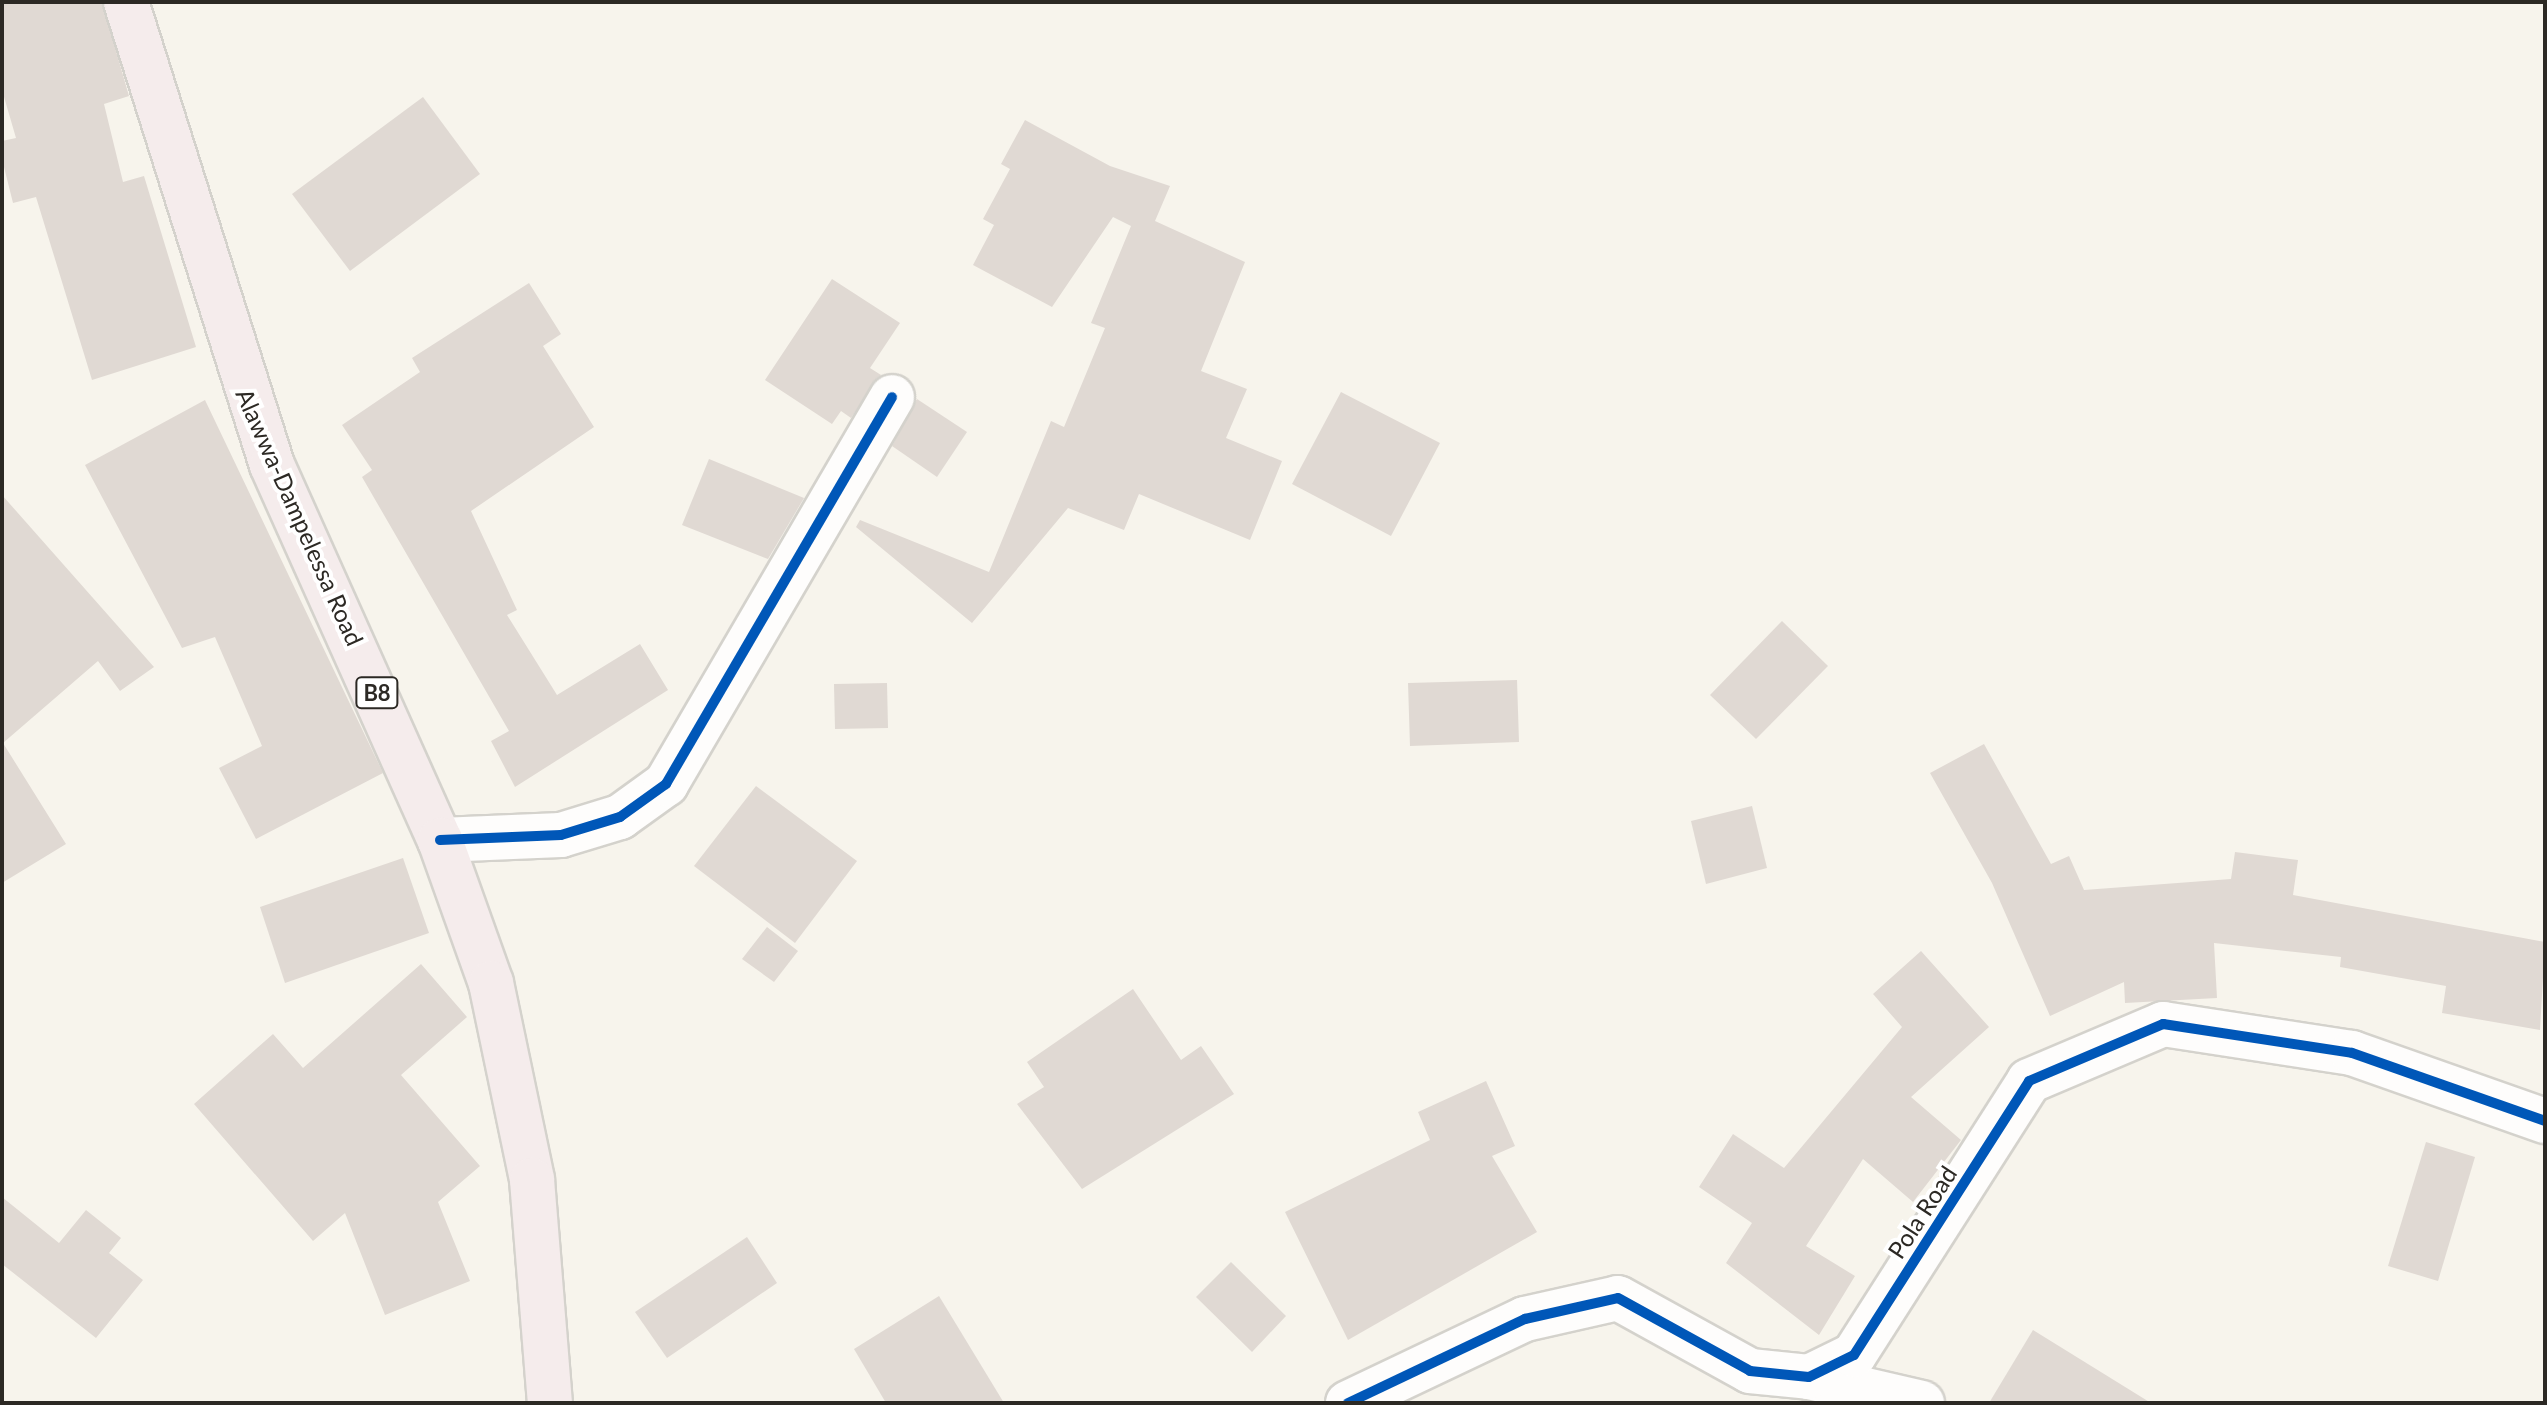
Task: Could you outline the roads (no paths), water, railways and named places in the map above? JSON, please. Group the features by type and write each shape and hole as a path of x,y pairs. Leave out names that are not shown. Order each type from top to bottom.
{"main road":[{"name":"Alawwa-Dampelessa Road","path":"126,2 272,465 440,840 491,983 532,1180 550,1403"}],"street":[{"path":"440,840 561,835 620,817 666,784 892,397"},
{"name":"Pola Road","path":"1809,1377 1854,1355 2029,1081 2163,1024 2352,1053 2545,1121"},
{"path":"1348,1403 1525,1319 1618,1298 1750,1371 1809,1377 1922,1403"}]}
